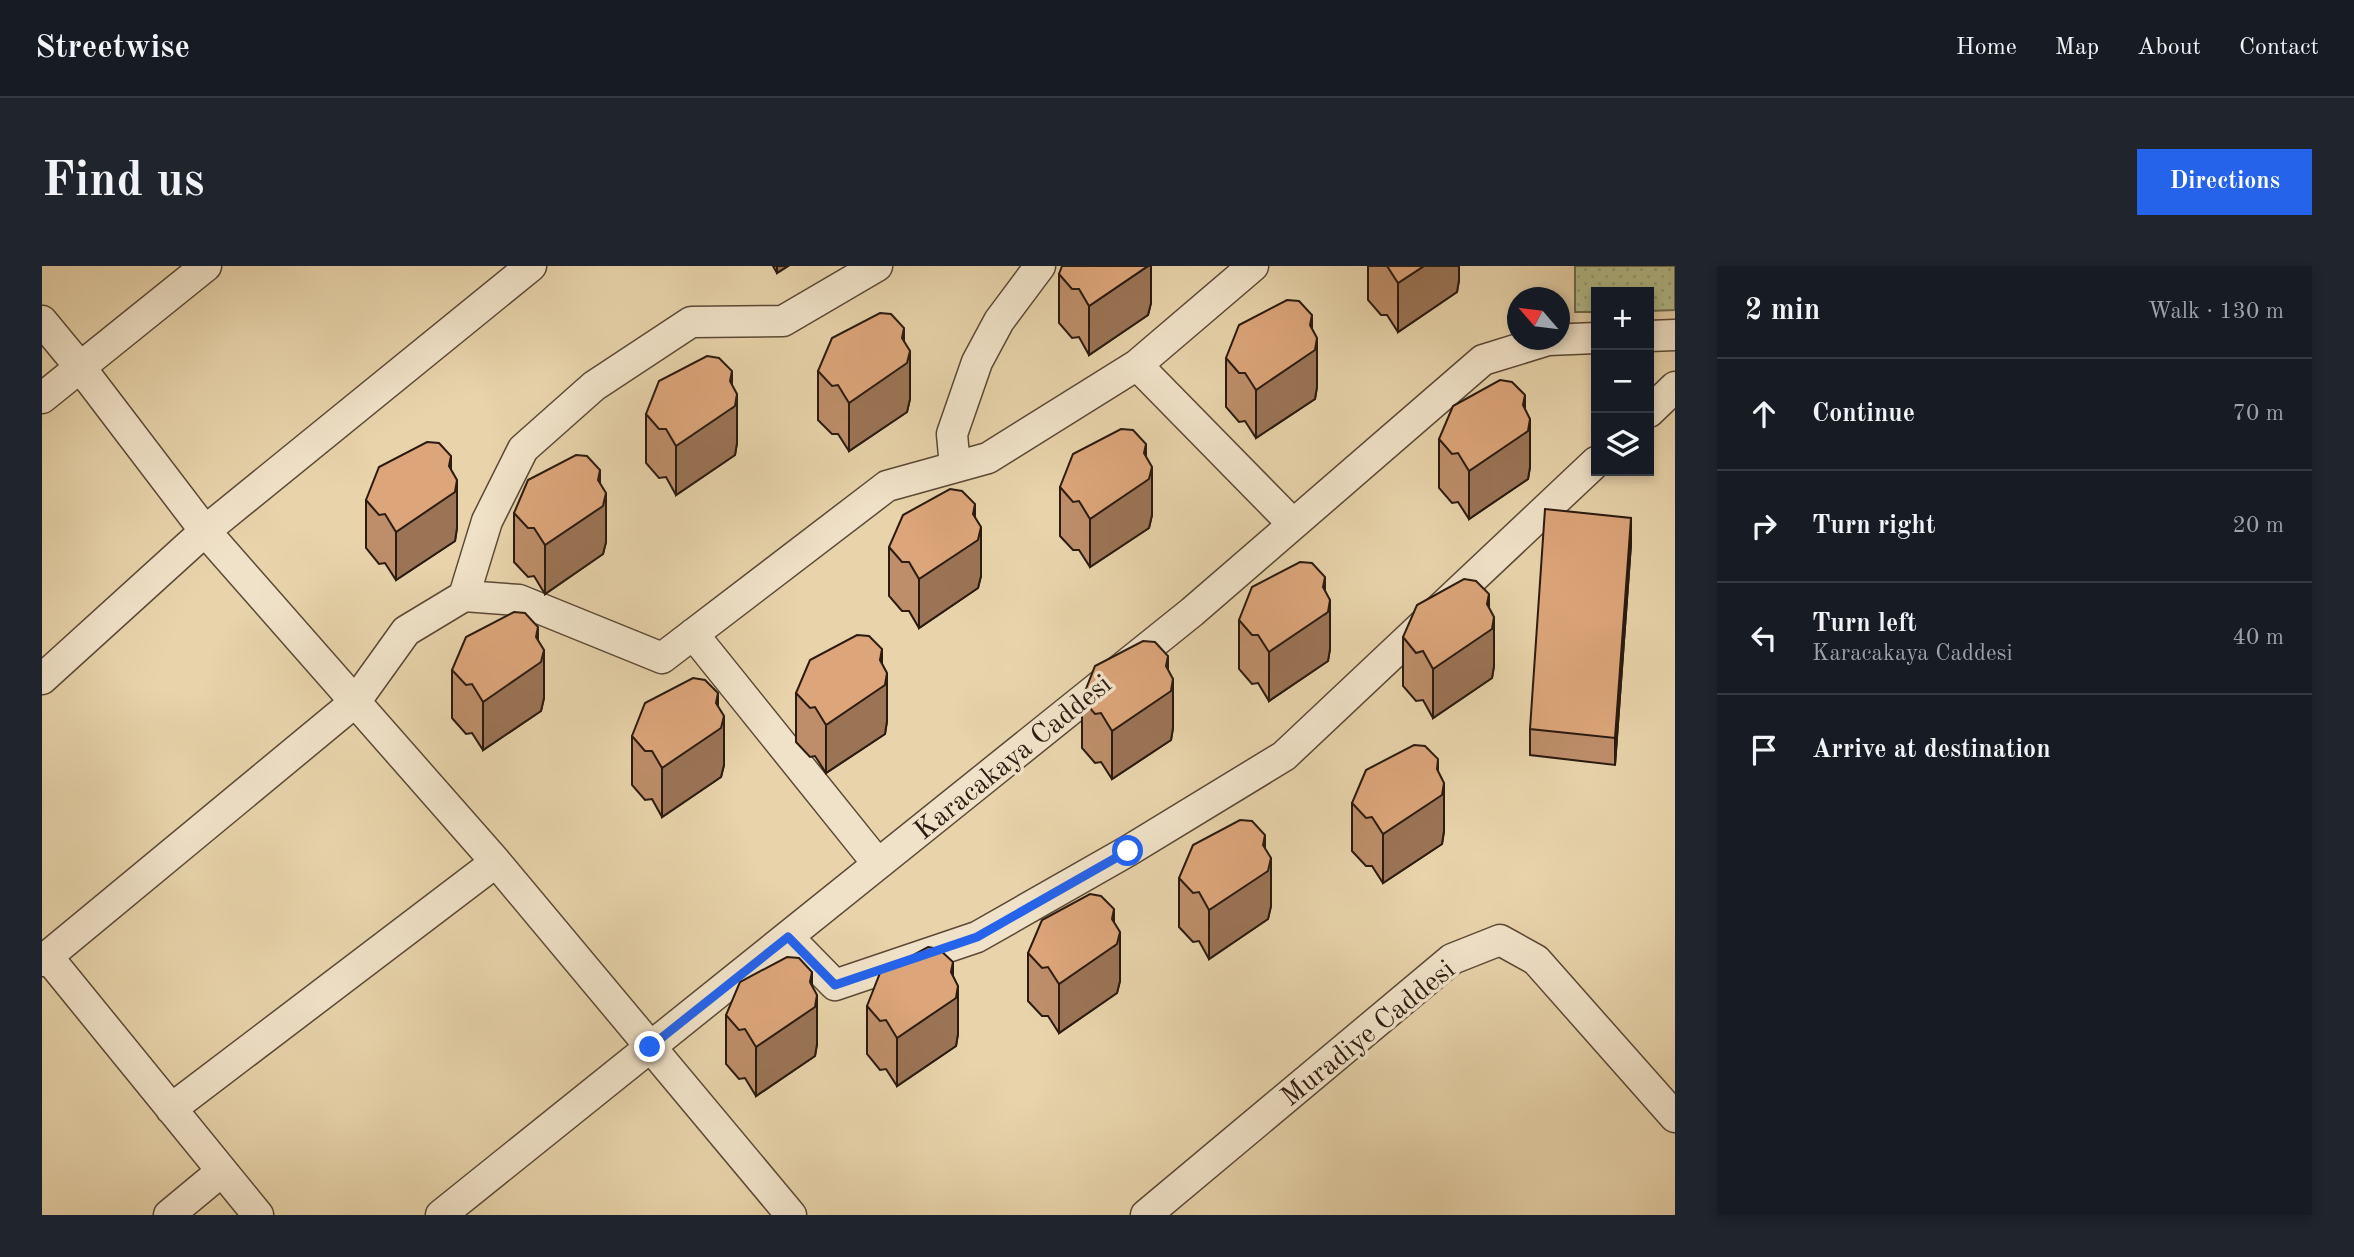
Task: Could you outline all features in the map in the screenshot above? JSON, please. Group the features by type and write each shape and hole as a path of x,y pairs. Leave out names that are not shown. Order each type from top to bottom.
{"street":[{"path":"42,398 206,266"},
{"path":"42,679 205,531 531,266"},
{"path":"464,596 487,521 523,449 594,386 691,321 783,321 877,266"},
{"path":"955,467 953,434 977,362 999,321 1040,266"},
{"path":"258,1215 45,959 355,702 406,631 464,596 519,600 662,658 887,486 988,458 1137,365 1253,266"},
{"path":"42,321 205,531 496,862 790,1215"},
{"path":"1654,336 1675,335"},
{"name":"Karacakaya Caddesi","path":"441,1215 1192,612 1483,360 1548,340 1591,338"},
{"path":"1137,365 1293,524"},
{"path":"1654,407 1675,387"},
{"path":"788,937 835,985 977,937 1128,851 1284,756 1591,467"},
{"path":"693,634 878,864"},
{"path":"171,1109 496,862"},
{"name":"Muradiye Caddesi","path":"1146,1215 1451,959 1500,940 1536,960 1675,1117"},
{"path":"169,1215 222,1171"}],"green space":[{"path":"1575,266 1675,266 1675,310 1654,311 1654,287 1591,287 1591,312 1575,312"}],"building":[{"path":"1062,266 1148,266 1089,306 1079,289 1072,289 1059,274"},
{"path":"1387,266 1424,266 1398,283"},
{"path":"1287,300 1299,301 1312,315 1310,325 1317,338 1315,350 1256,390 1245,373 1239,373 1226,358 1239,325"},
{"path":"880,313 891,314 904,328 902,338 910,351 907,363 849,403 838,385 832,386 818,371 832,338"},
{"path":"707,356 719,358 732,371 730,381 737,394 735,406 676,446 666,429 659,429 646,414 659,381"},
{"path":"1500,380 1512,382 1525,395 1523,405 1530,419 1528,431 1469,471 1458,453 1452,454 1439,439 1453,406"},
{"path":"1121,429 1133,430 1146,444 1144,453 1152,467 1149,479 1090,519 1079,501 1073,502 1060,487 1073,454"},
{"path":"427,442 439,443 451,456 449,466 457,480 455,492 396,532 385,514 379,515 366,500 379,467"},
{"path":"576,455 587,456 600,470 598,480 606,493 603,506 545,545 534,528 528,528 514,513 528,480"},
{"path":"950,489 962,491 975,504 973,514 981,527 978,540 919,579 909,562 902,562 889,547 903,515"},
{"path":"1545,509 1631,518 1615,738 1530,729"},
{"path":"1300,562 1312,563 1325,577 1323,587 1330,600 1328,612 1269,652 1258,635 1252,635 1239,620 1252,587"},
{"path":"1464,579 1476,581 1489,594 1487,604 1494,617 1492,629 1433,669 1423,651 1416,653 1403,637 1417,605"},
{"path":"514,612 525,613 538,627 536,637 544,650 541,662 483,702 472,684 466,685 452,670 466,637"},
{"path":"857,635 869,636 882,649 880,660 887,673 885,685 826,725 815,707 810,708 796,693 810,660"},
{"path":"1143,641 1155,642 1168,656 1166,666 1173,679 1171,691 1112,731 1101,713 1095,714 1082,699 1095,666"},
{"path":"693,678 705,680 718,693 716,703 724,716 721,728 662,768 652,751 645,751 632,736 645,703"},
{"path":"1414,745 1425,746 1438,759 1437,769 1444,783 1442,795 1383,834 1372,817 1366,818 1352,803 1366,770"},
{"path":"1240,820 1252,821 1265,835 1263,845 1271,858 1268,871 1209,910 1199,892 1193,893 1179,878 1193,845"},
{"path":"1090,894 1101,896 1114,909 1112,919 1120,932 1117,944 1059,984 1048,967 1042,968 1028,953 1042,920"},
{"path":"928,947 939,949 953,962 951,972 958,986 956,998 897,1038 886,1020 880,1021 867,1006 880,973"},
{"path":"787,957 799,958 812,972 810,982 817,995 815,1007 756,1047 745,1029 739,1030 726,1015 740,982"}],"route":[{"path":"650,1047 788,937 835,985 977,937 1128,851"}]}
